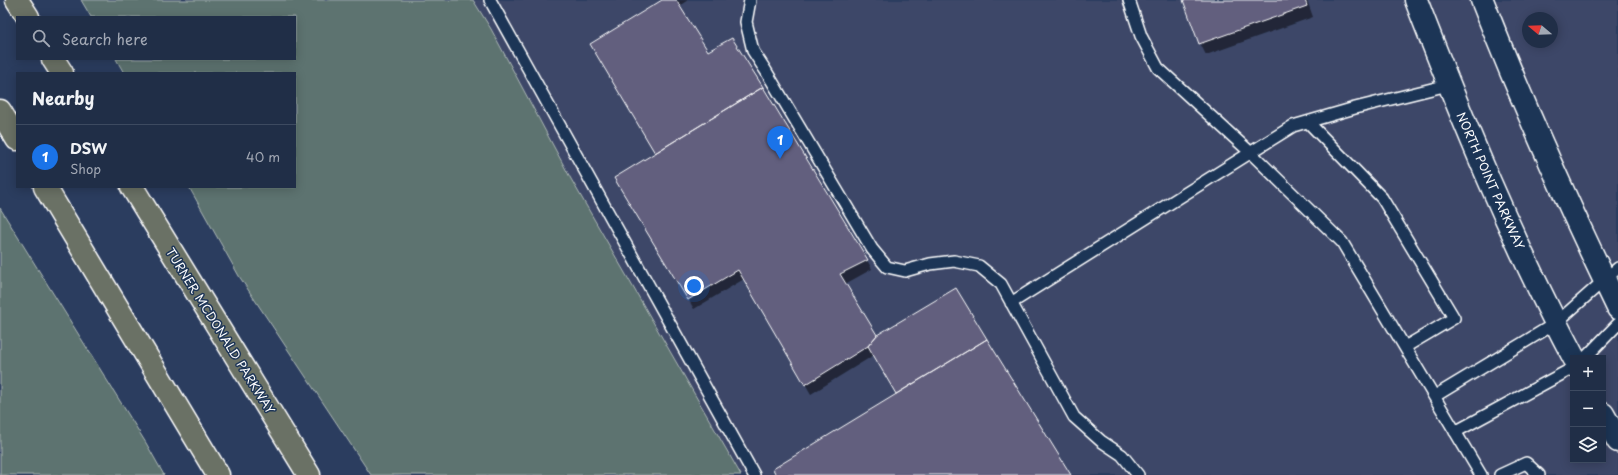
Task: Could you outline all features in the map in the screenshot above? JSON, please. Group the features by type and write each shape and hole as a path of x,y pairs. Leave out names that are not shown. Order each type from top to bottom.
{"highway":[{"path":"17,0 27,16"},
{"path":"55,60 61,72"},
{"path":"0,111 16,138"},
{"path":"46,188 218,475"},
{"name":"TURNER MCDONALD PARKWAY","path":"133,188 309,475"}],"street":[{"name":"NORTH POINT PARKWAY","path":"1416,0 1448,84 1492,186 1572,355"},
{"path":"1482,0 1506,61 1546,154 1611,274 1618,308"},
{"path":"1606,419 1618,441"}],"lane":[{"path":"490,0 754,475"},
{"path":"750,0 746,22 753,52 766,71 872,249 887,267 905,271 930,264 954,261 979,266 1001,284 1074,417 1101,441 1122,455 1138,475"},
{"path":"1129,0 1141,36 1158,68 1251,153 1342,242 1481,475"},
{"path":"1011,303 1293,126 1448,84"},
{"path":"1308,122 1382,198 1454,318 1405,347"},
{"path":"1435,396 1556,323 1611,274"},
{"path":"1588,355 1618,324"},
{"path":"1455,432 1570,370"},
{"path":"1500,475 1526,463 1539,475"}],"shaded area":[{"path":"215,0 1618,0 1618,475 501,475 296,75 296,16"}],"green space":[{"path":"81,0 473,0 491,29 571,179 741,475 371,475 239,276 190,188 296,188 296,72 123,72 117,60 296,60 296,16 90,16"},
{"path":"0,208 146,443 164,475 0,475"}],"building":[{"path":"662,0 676,0 708,51 732,38 763,87 655,153 590,44"},
{"path":"1183,0 1305,0 1307,6 1199,44"},
{"path":"763,87 868,260 840,274 877,335 868,346 805,385 738,270 688,300 614,178"},
{"path":"956,288 987,339 896,394 868,346 877,335"},
{"path":"987,339 1071,475 776,475 773,469"}],"place":[{"name":"DSW","path":"780,159"}]}
